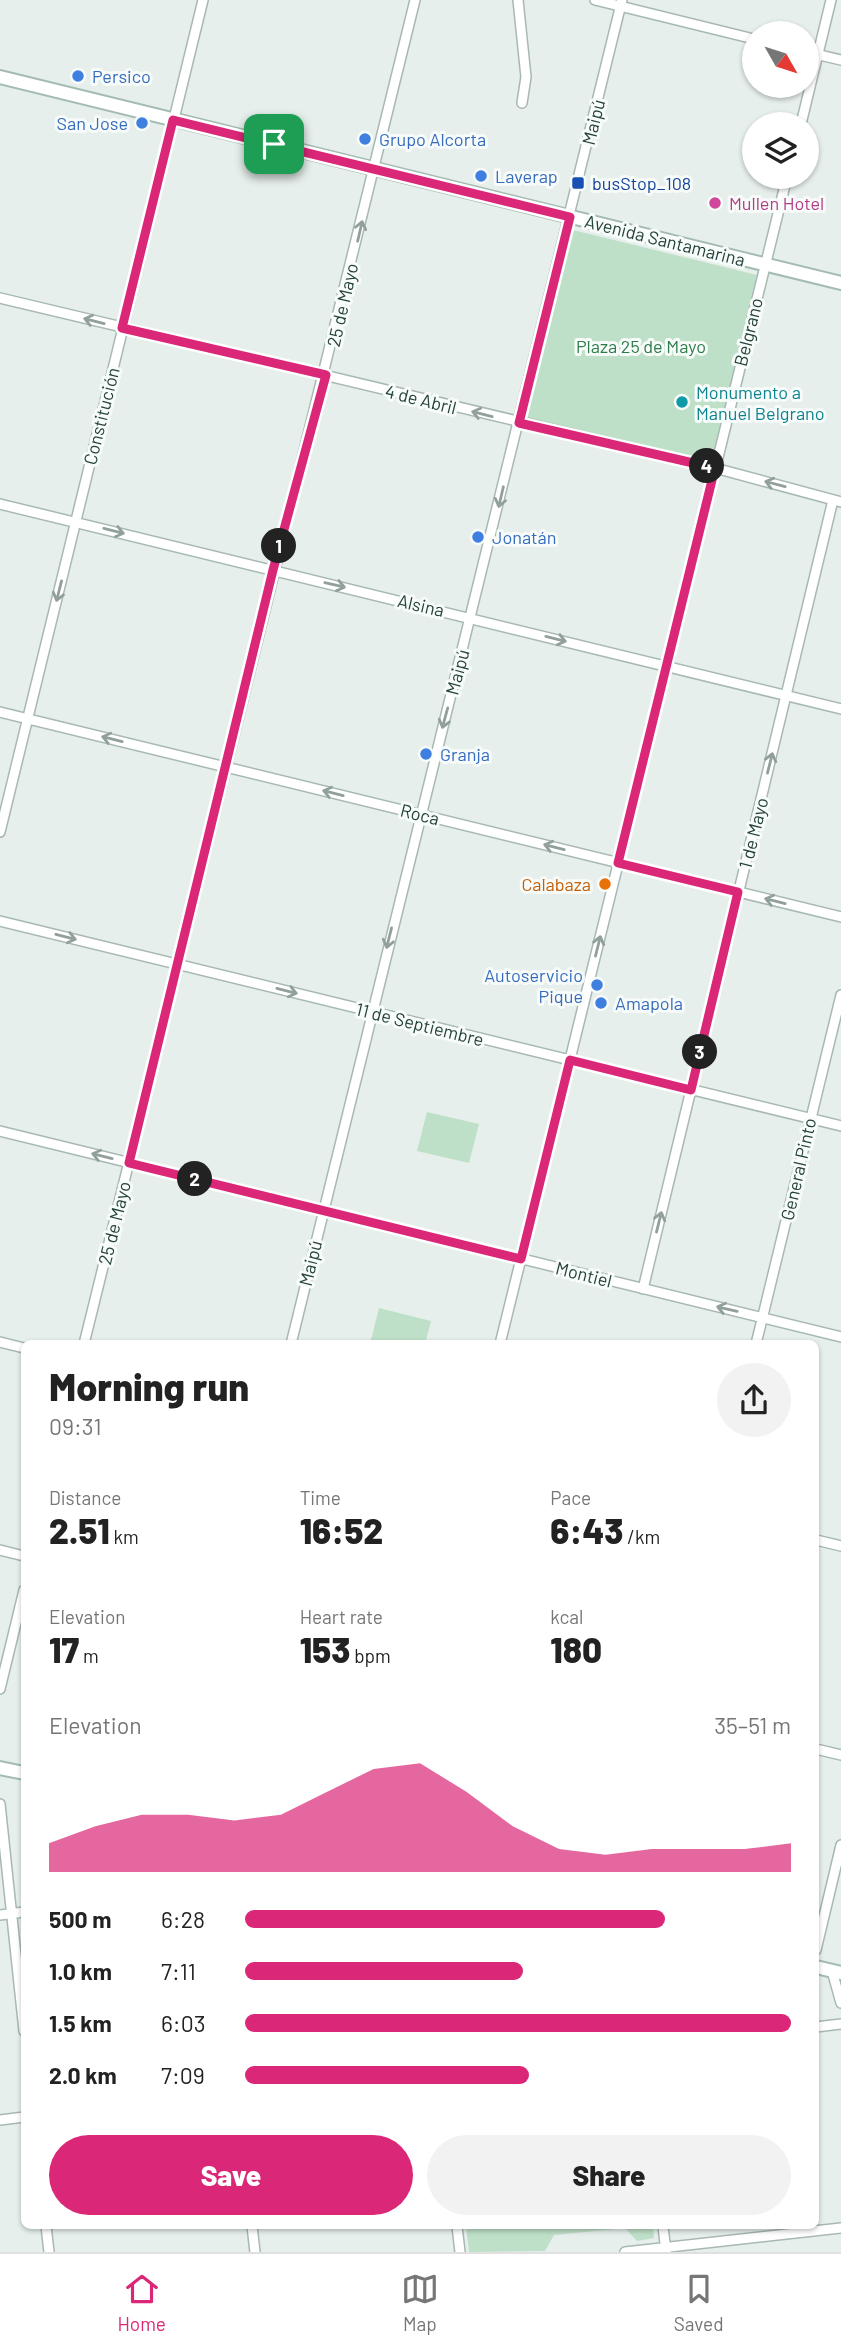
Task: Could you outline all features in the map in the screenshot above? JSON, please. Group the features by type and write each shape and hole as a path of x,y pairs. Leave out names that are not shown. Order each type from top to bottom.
{"main road":[{"name":"Avenida Santamarina","path":"0,78 841,283"},
{"path":"0,1768 21,1772"},
{"path":"819,1968 837,1972"}],"street":[{"name":"Constitución","path":"0,832 203,0"},
{"name":"25 de Mayo","path":"86,1340 273,570 326,375 415,0"},
{"path":"518,0 526,77 522,103"},
{"path":"595,0 621,3 742,36"},
{"path":"831,0 819,55 841,60"},
{"name":"Maipú","path":"292,1340 419,814 472,618 621,3"},
{"name":"Belgrano","path":"501,1340 784,189"},
{"name":"4 de Abril","path":"0,298 715,468 837,501"},
{"name":"1 de Mayo","path":"643,1289 786,695 837,501"},
{"name":"Alsina","path":"0,504 841,709"},
{"name":"Roca","path":"0,712 841,917"},
{"name":"11 de Septiembre","path":"0,921 841,1126"},
{"name":"General Pinto","path":"757,1340 841,995"},
{"name":"Montiel","path":"0,1131 841,1337"},
{"path":"0,1342 21,1347"},
{"path":"819,1541 841,1546"},
{"path":"0,1550 21,1555"},
{"path":"0,1689 21,1602"},
{"path":"819,1750 841,1755"},
{"path":"0,1804 21,2004"},
{"path":"819,1937 841,1845"},
{"path":"0,1915 21,1912"},
{"path":"837,1972 841,2003"},
{"path":"819,2027 841,2024"},
{"path":"0,2120 21,2118"},
{"path":"625,2252 666,2250 841,2228"},
{"path":"46,2229 49,2252"},
{"path":"252,2229 255,2252"},
{"path":"457,2229 460,2252"},
{"path":"663,2229 666,2250"}],"green space":[{"name":"Plaza 25 de Mayo","path":"573,230 757,275 712,462 524,417"},
{"path":"427,1112 479,1124 469,1163 417,1151"},
{"path":"379,1308 431,1321 426,1340 371,1340"},
{"path":"466,2229 615,2229 554,2235 545,2251 469,2252"},
{"path":"626,2229 653,2229 654,2238 637,2241"}],"place":[{"name":"Persico","path":"78,76"},
{"name":"San Jose","path":"142,123"},
{"name":"Grupo Alcorta","path":"365,139"},
{"name":"Laverap","path":"481,176"},
{"name":"busStop_108","path":"578,183"},
{"name":"Mullen Hotel","path":"715,203"},
{"name":"Monumento a Manuel Belgrano","path":"682,402"},
{"name":"Jonatán","path":"478,537"},
{"name":"Granja","path":"426,754"},
{"name":"Calabaza","path":"605,884"},
{"name":"Autoservicio Pique","path":"597,985"},
{"name":"Amapola","path":"601,1003"}],"route":[{"path":"173,120 274,144 570,217 519,423 715,468 618,863 738,892 691,1090 570,1060 521,1259 129,1163 273,570 326,375 122,328 173,120"}]}
